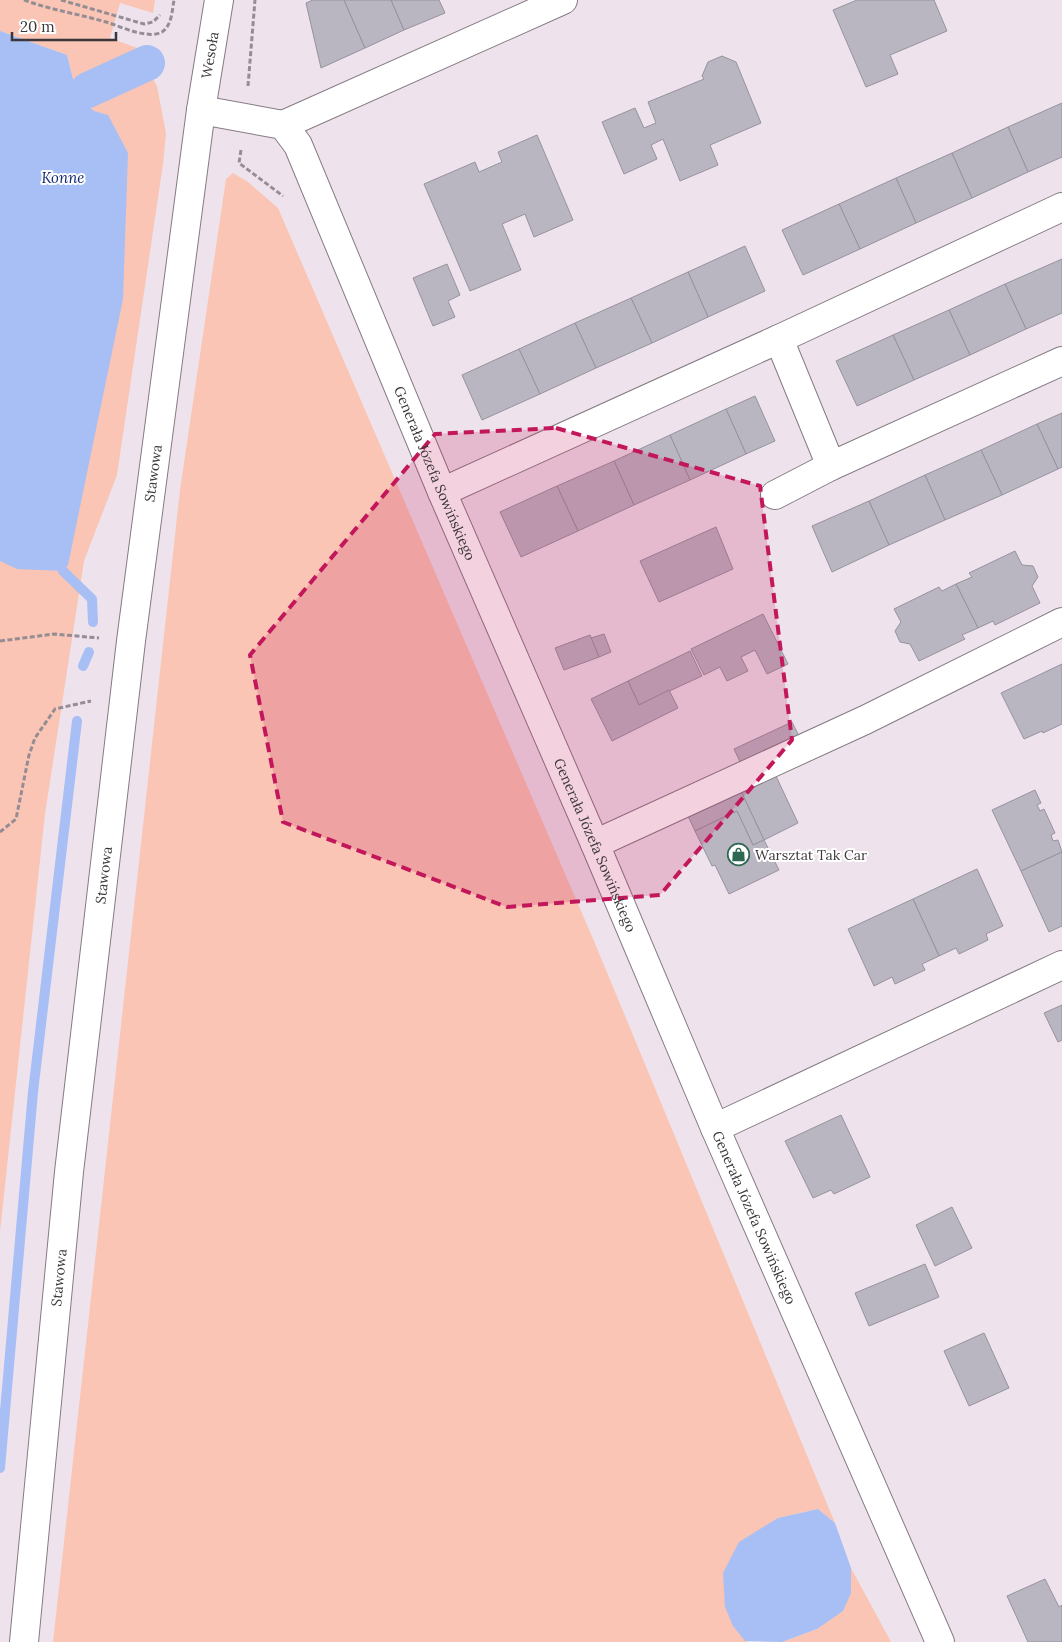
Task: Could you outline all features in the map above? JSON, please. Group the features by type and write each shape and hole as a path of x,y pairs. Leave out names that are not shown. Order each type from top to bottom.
{"street":[{"name":"Wesoła","path":"201,110 219,0"},
{"path":"201,110 283,125 563,0"},
{"name":"Stawowa","path":"24,1642 69,1172 131,641 201,110"},
{"name":"Generała Józefa Sowińskiego","path":"283,125 298,144 442,492 595,844 714,1128 940,1642"},
{"path":"442,492 779,339 1062,207"},
{"path":"779,339 831,466"},
{"path":"774,495 831,466 1062,361"},
{"path":"595,844 865,720 1062,622"},
{"path":"714,1128 1062,965"}],"path":[{"path":"24,0 154,35 162,32 167,27 171,19 174,0"},
{"path":"61,0 144,24 153,22 160,15"},
{"path":"248,88 256,0"},
{"path":"0,641 54,634 131,641"},
{"path":"0,832 16,819 29,754 35,738 55,709 92,701"}],"highlighted area":[{"path":"556,428 760,486 792,740 660,895 507,907 283,822 250,655 435,434"}],"shaded area":[{"path":"0,0 155,0 153,13 120,3 110,38 140,49 157,86 166,133 117,475 84,561 45,814 0,1232 0,519 108,116 94,111 83,101 92,96 85,84 75,87 67,55 0,31"},
{"path":"233,173 248,182 278,208 594,941 835,1523 818,1509 778,1518 745,1641 749,1642 53,1642 180,490 226,179"},
{"path":"851,1568 891,1642 782,1642 817,1629 851,1593"}],"water":[{"name":"Konne","path":"0,31 67,55 75,87 85,84 92,96 83,101 94,111 108,115 128,153 123,299 68,565 63,571 17,569 0,561"},
{"path":"818,1509 835,1523 851,1568 851,1593 843,1611 817,1629 782,1642 745,1641 733,1626 725,1607 723,1573 739,1542 778,1518"}],"building":[{"path":"313,0 344,0 365,48 321,68 306,3"},
{"path":"344,0 391,0 404,30 365,48"},
{"path":"391,0 439,0 445,13 404,30"},
{"path":"857,0 934,0 947,31 890,55 898,74 866,87 833,10"},
{"path":"722,56 736,62 761,123 710,145 718,165 680,181 663,139 651,145 657,159 624,174 602,122 635,108 644,128 656,123 648,102 704,79 702,76 708,62"},
{"path":"1062,103 1062,157 1028,172 1008,127"},
{"path":"1008,127 1028,172 972,198 952,153"},
{"path":"537,135 573,220 534,237 525,214 502,224 521,270 470,291 424,184 475,162 479,172 502,162 498,152"},
{"path":"952,153 972,198 916,223 896,178"},
{"path":"896,178 916,223 860,249 839,204"},
{"path":"839,204 860,249 803,275 782,230"},
{"path":"745,246 765,291 708,317 688,272"},
{"path":"1062,259 1062,313 1026,329 1005,284"},
{"path":"447,264 460,295 448,301 455,317 433,326 413,278"},
{"path":"688,272 708,317 652,343 631,298"},
{"path":"1005,284 1026,329 970,355 949,310"},
{"path":"631,298 652,343 596,368 575,323"},
{"path":"949,310 970,355 914,380 893,335"},
{"path":"575,323 596,368 540,394 519,349"},
{"path":"893,335 914,380 857,406 836,361"},
{"path":"519,349 540,394 482,420 462,375"},
{"path":"755,396 775,441 746,454 726,409"},
{"path":"726,409 746,454 690,480 670,435"},
{"path":"1062,413 1062,467 1058,469 1037,424"},
{"path":"1037,424 1058,469 1002,495 981,450"},
{"path":"670,435 690,480 634,505 614,461"},
{"path":"981,450 1002,495 945,520 925,475"},
{"path":"614,461 634,505 578,531 557,486"},
{"path":"925,475 945,520 889,545 869,501"},
{"path":"557,486 578,531 521,557 500,512"},
{"path":"869,501 889,545 832,572 812,526"},
{"path":"716,527 733,569 659,602 640,561"},
{"path":"1015,551 1022,565 1033,566 1038,577 1032,586 1040,603 995,625 993,621 978,628 956,584 972,577 969,573"},
{"path":"956,584 978,628 962,635 965,639 919,661 910,644 900,642 895,631 901,622 894,609 939,587 942,591"},
{"path":"763,614 788,664 767,674 755,650 741,657 748,671 727,681 720,667 704,675 691,649"},
{"path":"604,634 611,652 599,657 591,638"},
{"path":"590,635 599,657 564,670 555,648"},
{"path":"690,651 702,676 639,705 628,681"},
{"path":"1062,664 1062,724 1024,739 1001,693"},
{"path":"628,681 639,705 669,690 678,708 612,741 591,699"},
{"path":"792,722 802,742 742,766 734,749"},
{"path":"775,774 798,823 764,840 741,791"},
{"path":"740,789 764,840 753,845 737,811 695,831 687,814"},
{"path":"1035,790 1041,803 1037,805 1040,811 1044,809 1055,833 1051,835 1053,841 1058,840 1062,852 1021,871 992,810"},
{"name":"Warsztat Tak Car","path":"737,811 753,845 764,840 779,870 729,894 715,865 712,866 695,831"},
{"path":"1062,852 1062,926 1049,932 1021,871"},
{"path":"977,869 1003,926 986,934 988,940 959,954 956,948 939,956 913,899"},
{"path":"913,899 939,956 922,964 925,970 895,984 892,977 874,986 848,929"},
{"path":"1062,1005 1062,1040 1058,1042 1044,1013"},
{"path":"841,1115 870,1177 834,1194 831,1190 813,1198 785,1141"},
{"path":"952,1207 972,1248 935,1266 916,1225"},
{"path":"925,1264 939,1297 869,1326 855,1293"},
{"path":"984,1333 1009,1388 969,1406 944,1351"},
{"path":"1045,1579 1059,1607 1062,1605 1062,1642 1028,1642 1007,1596"}],"waterway":[{"path":"88,90 147,63"},
{"path":"63,571 92,599 93,622"},
{"path":"83,666 89,652"},
{"path":"0,1468 33,1092 77,721"}],"place":[{"name":"Warsztat Tak Car","path":"739,855"}]}
